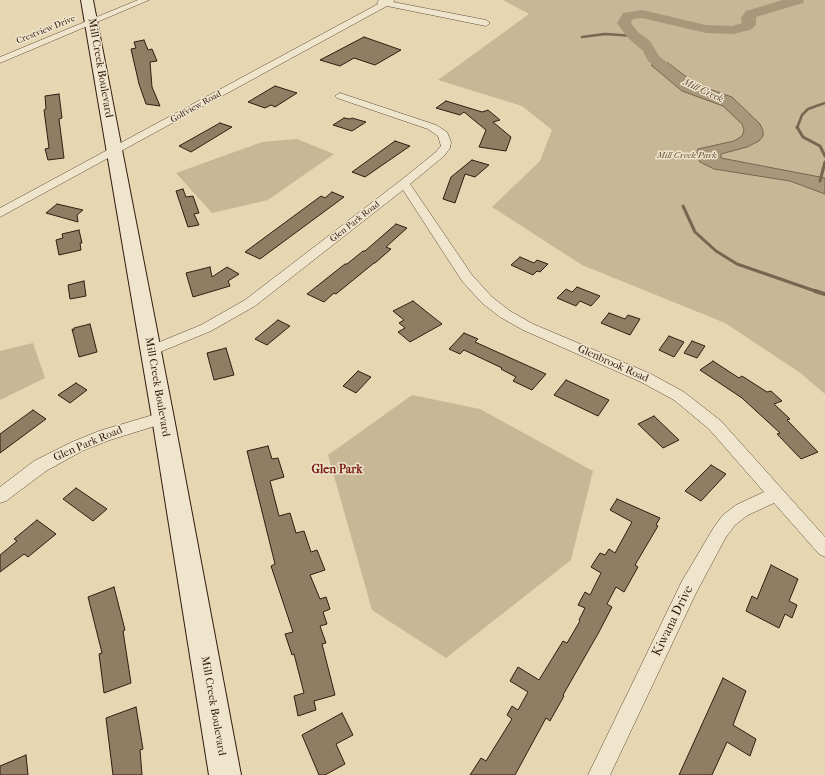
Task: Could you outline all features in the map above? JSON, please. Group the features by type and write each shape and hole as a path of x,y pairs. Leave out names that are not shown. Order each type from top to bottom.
{"street":[{"name":"Mill Creek Boulevard","path":"87,0 163,418 225,775"},
{"name":"Crestview Drive","path":"0,60 145,0"},
{"path":"372,0 389,1 486,24"},
{"name":"Golfview Road","path":"0,213 389,1"},
{"name":"Glen Park Road","path":"150,351 206,328 250,303 404,183 444,149 446,142 443,134 432,127 340,96"},
{"name":"Glenbrook Road","path":"404,183 467,278 487,300 505,314 528,327 646,378 679,396 715,425 825,549"},
{"name":"Glen Park Road","path":"0,496 40,466 72,448 105,435 163,418"},
{"name":"Kiwana Drive","path":"599,775 689,587 720,532 729,520 742,510 777,494"}],"green space":[{"name":"Mill Creek Park","path":"503,0 825,0 825,394 799,372 725,323 582,265 492,207 540,161 552,130 522,106 438,80 529,14"},
{"path":"297,139 334,154 268,200 212,213 176,173 262,142"},
{"path":"33,343 45,378 0,400 0,351"},
{"path":"412,395 480,409 593,471 571,560 446,658 372,610 328,455"}],"water":[{"path":"668,63 697,85 732,97 760,124 763,131 763,136 759,141 747,147 721,154 721,158 825,178 825,194 790,181 714,169 700,162 696,156 698,149 734,141 742,136 744,130 742,124 723,106 682,91 651,65"}],"building":[{"path":"364,37 401,50 375,65 354,58 340,66 320,60"},
{"path":"144,40 148,50 152,49 157,61 150,62 152,87 160,106 146,104 139,84 131,49 136,48 134,42"},
{"path":"275,86 297,93 275,107 271,105 265,108 248,102"},
{"path":"59,94 62,118 59,119 64,158 48,160 45,149 49,148 44,110 46,109 45,96"},
{"path":"446,101 482,112 488,110 500,120 493,122 511,137 506,151 479,147 486,130 464,112 460,115 436,108"},
{"path":"344,118 352,118 366,122 352,131 333,125"},
{"path":"220,123 232,127 191,152 179,146"},
{"path":"395,141 410,146 365,177 352,172"},
{"path":"472,160 489,165 475,177 465,174 455,203 443,199 451,177"},
{"path":"183,189 186,197 193,196 199,213 194,214 199,225 188,227 176,191"},
{"path":"332,192 344,197 260,259 245,252 321,196 325,198"},
{"path":"57,204 83,210 77,215 78,222 46,213"},
{"path":"396,224 407,228 386,247 391,249 336,294 334,293 324,302 307,294 345,264 365,251"},
{"path":"79,230 82,243 80,243 81,250 59,255 56,240 63,238 62,234"},
{"path":"520,257 534,263 537,260 548,264 540,272 537,271 533,275 511,265"},
{"path":"210,267 212,277 227,267 239,274 228,281 230,286 193,297 186,273"},
{"path":"84,281 86,296 70,299 68,285"},
{"path":"577,287 600,296 591,306 580,301 576,306 557,298 566,289 572,292"},
{"path":"413,301 442,324 410,342 398,332 405,328 399,323 404,320 393,311"},
{"path":"609,313 625,319 628,315 640,319 630,335 601,323"},
{"path":"278,320 290,326 267,345 255,339"},
{"path":"90,324 97,352 79,357 72,329 74,330 74,328"},
{"path":"464,333 478,339 475,342 546,374 532,390 513,381 516,377 501,369 502,368 464,350 460,354 449,349"},
{"path":"669,336 684,342 674,357 659,350"},
{"path":"692,341 705,346 697,358 684,353"},
{"path":"226,348 234,375 214,380 207,353"},
{"path":"713,361 739,378 742,376 767,392 771,391 782,401 774,404 790,419 787,420 818,452 801,459 777,434 780,433 742,398 700,370"},
{"path":"358,371 371,377 356,393 343,386"},
{"path":"566,380 609,400 598,416 554,395"},
{"path":"76,383 87,390 70,403 58,395"},
{"path":"33,410 46,419 0,453 0,434"},
{"path":"654,416 679,440 663,448 638,424"},
{"path":"268,446 272,459 278,458 284,477 270,481 279,516 290,513 296,533 304,531 311,552 317,550 325,570 310,575 320,599 326,597 330,609 323,612 327,624 320,626 326,643 322,644 335,695 314,701 316,710 298,716 294,696 304,693 294,654 292,655 285,634 293,632 271,566 275,564 247,451"},
{"path":"711,465 726,474 701,501 685,491"},
{"path":"76,488 107,509 93,521 63,499"},
{"path":"617,499 660,518 656,525 658,526 635,565 638,567 624,592 616,587 607,604 612,607 599,632 550,721 546,718 515,775 470,775 481,758 486,761 512,719 507,715 512,706 518,710 528,692 510,681 518,667 539,680 563,641 567,643 580,621 579,620 585,608 578,605 585,592 590,595 601,573 591,567 600,553 605,555 609,549 615,553 632,522 610,510"},
{"path":"37,520 56,534 28,557 24,554 0,572 0,555 17,541 14,539"},
{"path":"771,565 798,579 789,601 797,605 792,618 785,614 779,628 746,611 752,596 757,599"},
{"path":"114,587 125,630 123,631 131,683 104,693 99,654 102,653 88,597"},
{"path":"723,678 746,691 733,725 756,739 750,756 727,742 712,775 679,775"},
{"path":"136,707 143,749 140,750 142,775 113,775 106,718"},
{"path":"342,713 353,735 336,744 345,764 325,775 319,775 302,735"},
{"path":"26,755 28,775 0,775 0,766"}],"waterway":[{"name":"Mill Creek","path":"685,84 653,58 650,50 645,44 633,35 624,23 628,16 642,14 706,29 733,30 745,27 749,24 748,18 751,14 798,0"},
{"path":"582,37 605,34 635,36"},
{"path":"797,127 802,115 808,109 825,103"},
{"path":"797,127 803,137 820,146 825,156"},
{"path":"820,181 825,162"},
{"path":"683,206 695,232 716,251 737,264 816,291"},
{"path":"816,291 825,294"}],"district":[{"name":"Glen Park","path":"337,470"}]}
